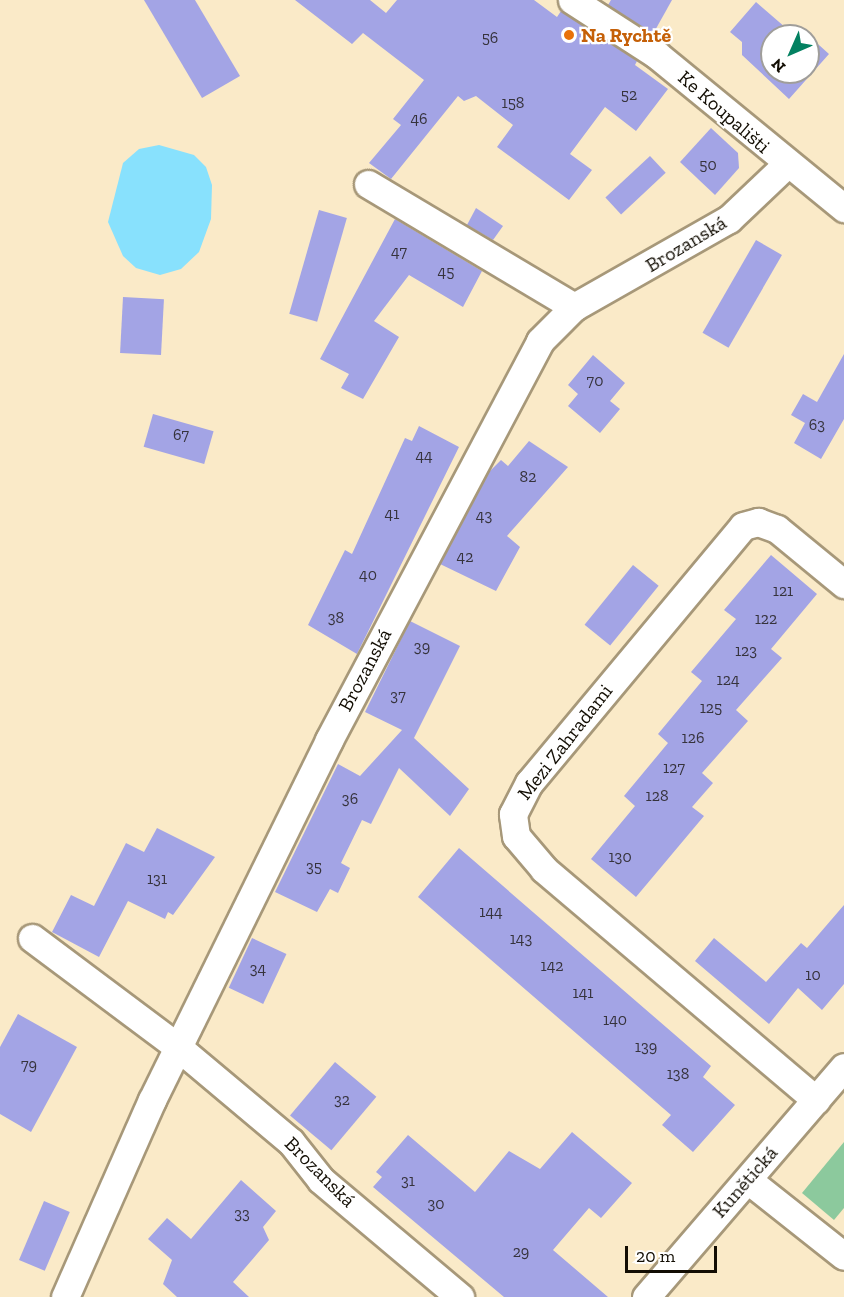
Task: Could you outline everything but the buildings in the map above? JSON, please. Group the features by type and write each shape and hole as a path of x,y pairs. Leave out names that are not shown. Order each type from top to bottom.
{"street":[{"name":"Ke Koupališti","path":"572,0 657,55 786,165 844,208"},
{"name":"Brozanská","path":"65,1297 179,1048 329,740 524,369 550,328 574,307 729,219 786,165"},
{"path":"368,184 574,307"},
{"name":"Mezi Zahradami","path":"816,1100 544,869 516,836 513,814 529,783 743,526 769,524 844,584"},
{"name":"Brozanská","path":"32,938 179,1048 291,1142 321,1180 460,1297"},
{"name":"Kunětická","path":"646,1297 844,1067"},
{"path":"748,1179 844,1256"}],"green space":[{"path":"844,1142 844,1208 834,1220 802,1193"}],"water":[{"path":"159,145 194,155 206,167 212,185 211,219 199,252 181,269 160,275 136,268 123,256 108,222 123,163 139,149"}],"place":[{"name":"Na Rychtě","path":"569,35"}]}
